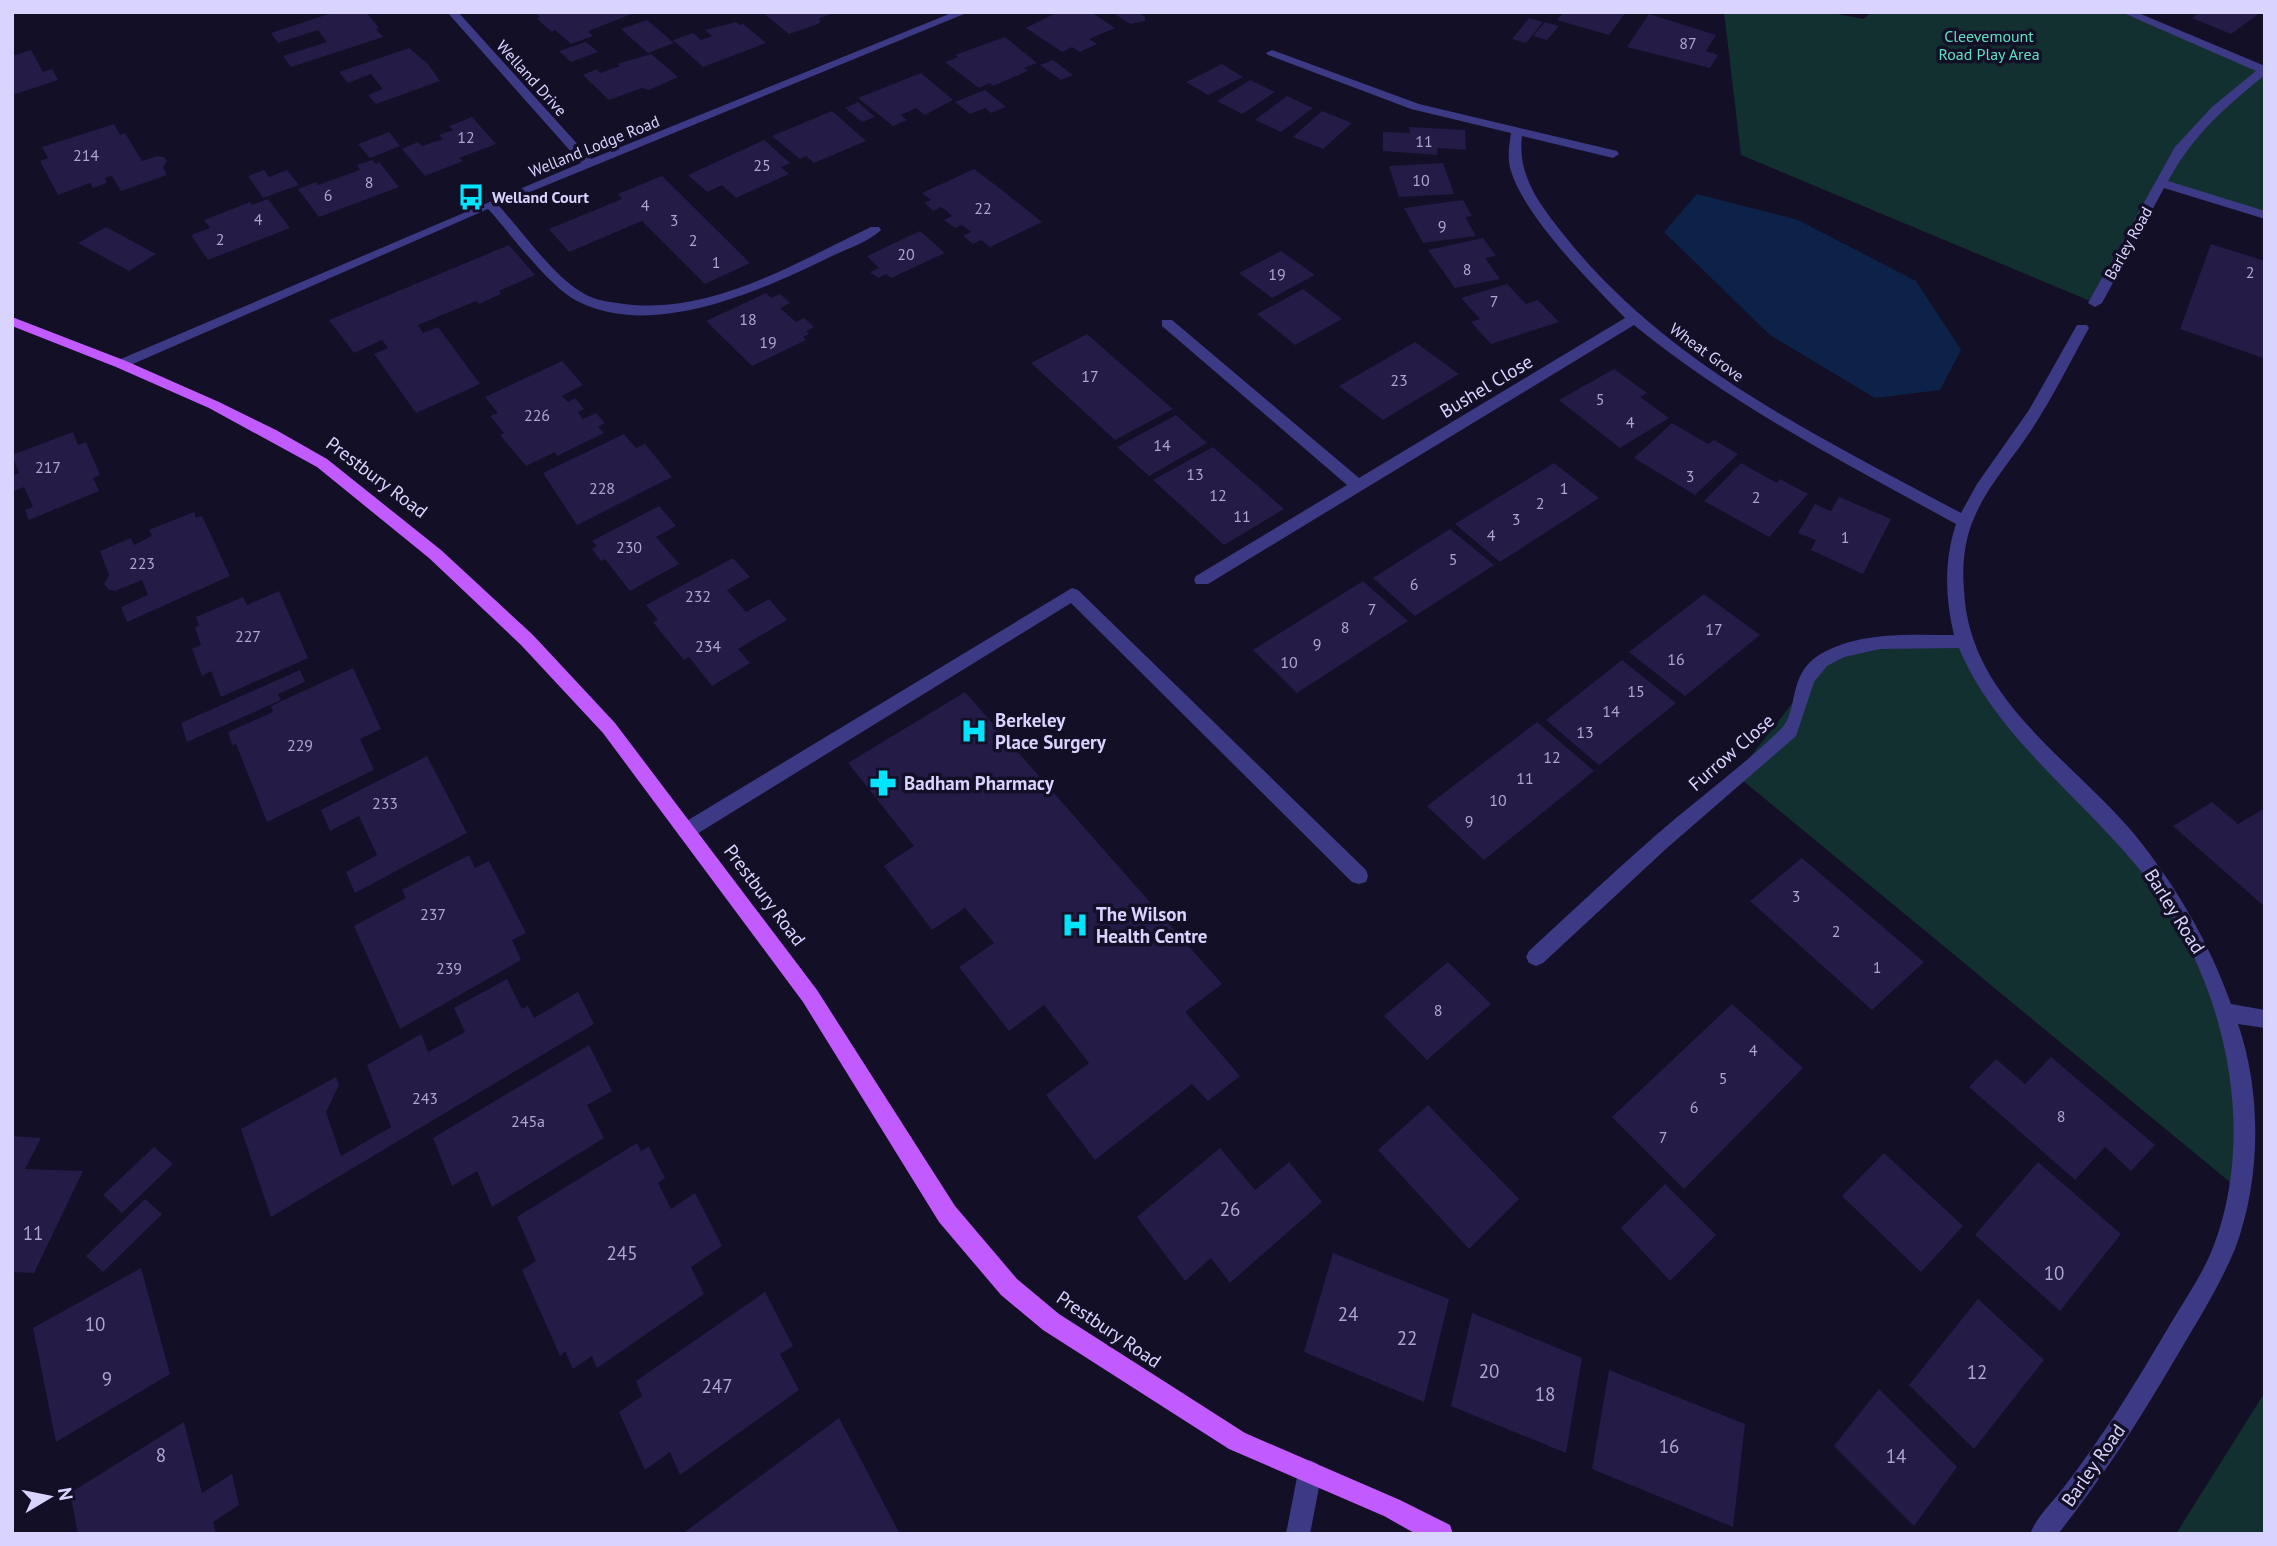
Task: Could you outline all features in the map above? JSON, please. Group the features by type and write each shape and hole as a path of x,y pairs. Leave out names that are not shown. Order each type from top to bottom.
{"main road":[{"name":"Prestbury Road","path":"12,321 121,364 214,405 322,463 388,515 527,639 609,728 810,996 947,1214 1009,1287 1051,1322 1237,1441 1392,1508 1441,1534"}],"street":[{"name":"Welland Drive","path":"452,12 590,165"},
{"path":"929,12 944,20"},
{"name":"Welland Lodge Road","path":"121,364 490,204 964,12"},
{"path":"2126,12 2264,70"},
{"path":"1272,53 1415,107 1613,154"},
{"name":"Barley Road","path":"2095,303 2179,150 2216,108 2264,70"},
{"name":"Wheat Grove","path":"1517,131 1514,165 1533,202 1567,250 1634,319 1684,359 1740,398 1804,436 1963,521"},
{"path":"2161,183 2265,215"},
{"path":"490,204 576,295 595,303 642,311 667,310 719,300 875,230"},
{"name":"Bushel Close","path":"1202,580 1634,319"},
{"path":"1167,323 1358,486"},
{"name":"Barley Road","path":"2042,1534 2067,1503 2140,1398 2225,1245 2242,1192 2246,1147 2245,1100 2235,1042 2227,1013 2204,955 2160,883 2127,839 2012,718 1986,686 1964,641 1956,593 1956,555 1963,521 2029,422 2082,328"},
{"path":"686,831 1072,594 1359,876"},
{"name":"Furrow Close","path":"1536,957 1736,775 1790,731 1798,716 1800,693 1811,673 1828,658 1848,648 1874,644 1964,641"},
{"path":"2227,1013 2265,1019"},
{"path":"1298,1534 1310,1472"}],"green space":[{"name":"Cleevemount Road Play Area","path":"1724,12 1827,12 1864,19 1871,12 2120,12 2265,70 2265,215 2161,183 2095,303 1741,155"},
{"path":"1964,641 1973,664 2160,883 2227,1013 2242,1192 1736,775 1828,658 1848,648"},
{"path":"2265,1392 2265,1534 2176,1534"}],"water":[{"path":"1697,194 1798,220 1916,281 1961,350 1940,390 1875,398 1770,335 1664,232"}],"building":[{"path":"335,12 366,12 383,37 291,67 283,56 327,42 318,30 278,43 271,33"},
{"path":"535,12 632,14 588,31 593,36 571,44 555,30 552,32 546,27"},
{"path":"762,12 836,12 818,19 821,21 818,24 789,34"},
{"path":"1058,12 1091,12 1115,28 1089,39 1097,44 1080,52 1072,47 1062,52 1026,28"},
{"path":"1112,12 1138,12 1145,17 1145,21 1130,24"},
{"path":"1564,12 1626,12 1609,35 1557,20"},
{"path":"2200,12 2260,13 2231,34 2192,18"},
{"path":"1649,14 1716,35 1706,51 1718,55 1710,68 1627,47"},
{"path":"1529,18 1543,22 1526,43 1512,39"},
{"path":"647,20 674,43 648,53 621,29"},
{"path":"736,22 743,24 766,43 703,67 673,40 693,33 701,40 712,36 705,30"},
{"path":"1545,22 1559,26 1547,40 1533,36"},
{"path":"1005,37 1037,63 1024,68 1028,71 993,86 990,83 979,88 945,62 958,57 955,55"},
{"path":"586,42 598,52 571,62 559,51"},
{"path":"409,48 428,64 440,81 376,104 368,95 383,89 371,74 348,83 339,72"},
{"path":"31,50 43,72 52,69 58,80 12,95 12,56"},
{"path":"651,54 678,77 649,90 642,88 609,100 583,75 597,69 600,73 620,66 617,64"},
{"path":"1053,60 1073,75 1061,80 1040,65"},
{"path":"1222,64 1243,77 1208,95 1186,82"},
{"path":"921,73 953,100 925,115 916,108 901,115 907,120 893,126 858,98"},
{"path":"1250,80 1275,92 1242,114 1217,101"},
{"path":"985,90 1006,107 991,113 985,108 970,114 955,102"},
{"path":"1287,96 1313,108 1281,132 1255,120"},
{"path":"858,102 875,117 862,122 845,108"},
{"path":"832,111 866,141 814,163 806,156 800,159 772,136"},
{"path":"1322,111 1352,123 1323,149 1293,137"},
{"path":"472,117 496,144 459,158 463,161 425,176 402,149 418,142 422,146 443,139 439,135 453,130 449,126"},
{"path":"114,124 120,135 125,133 142,161 157,156 164,157 167,161 163,167 167,175 121,191 112,176 105,178 107,183 93,188 90,183 58,195 40,161 48,158 42,147"},
{"path":"1409,127 1465,130 1466,150 1438,148 1437,155 1383,151 1383,132 1410,133"},
{"path":"389,132 400,146 370,158 358,144"},
{"path":"764,140 790,163 781,167 789,174 736,198 722,185 707,192 688,175"},
{"path":"372,160 376,164 379,162 399,187 319,217 298,189 360,170 357,165"},
{"path":"1443,163 1454,194 1399,197 1389,166"},
{"path":"974,169 1042,222 990,247 981,240 973,244 963,236 971,232 962,225 955,228 944,220 952,216 941,207 933,211 925,203 931,200 922,193"},
{"path":"264,170 269,177 287,170 299,185 263,198 248,176"},
{"path":"662,176 750,263 705,284 642,221 569,252 549,229 622,199 618,194"},
{"path":"268,199 290,228 208,260 191,235 210,228 204,220 250,202 252,205"},
{"path":"1463,200 1472,216 1465,217 1476,236 1423,243 1404,208"},
{"path":"106,227 156,254 129,271 78,243"},
{"path":"920,231 945,253 891,278 886,274 878,278 870,272 879,268 867,256"},
{"path":"1483,238 1496,256 1485,258 1500,279 1455,288 1428,250"},
{"path":"2211,244 2265,261 2263,358 2180,329"},
{"path":"509,245 535,275 499,291 501,294 479,304 476,301 418,325 423,333 438,327 480,384 416,413 374,354 388,348 382,340 354,353 329,320"},
{"path":"1281,251 1315,275 1272,298 1239,273"},
{"path":"1507,284 1526,304 1538,300 1559,322 1491,344 1471,322 1480,319 1461,298"},
{"path":"1303,289 1342,319 1295,345 1257,314"},
{"path":"766,293 771,298 780,294 790,303 780,308 796,322 804,318 814,327 806,331 809,334 803,337 806,340 752,366 706,321"},
{"path":"1087,334 1173,409 1115,440 1031,363"},
{"path":"1415,342 1459,374 1383,420 1339,386"},
{"path":"562,361 583,385 562,396 568,402 575,398 584,409 578,412 583,419 596,413 605,423 598,427 604,433 557,456 555,452 526,466 500,435 504,433 490,416 498,413 485,397"},
{"path":"1614,369 1647,393 1640,397 1669,418 1620,448 1559,400"},
{"path":"1176,415 1207,443 1149,476 1117,447"},
{"path":"1672,423 1708,444 1714,440 1738,454 1695,495 1634,458"},
{"path":"73,432 78,445 86,442 100,475 93,478 99,491 29,520 25,510 33,507 24,487 12,492 12,476 19,473 12,455"},
{"path":"624,434 636,448 645,444 672,477 577,525 543,473"},
{"path":"1213,447 1284,509 1224,545 1153,480"},
{"path":"1554,463 1599,498 1500,562 1455,524"},
{"path":"1741,463 1777,483 1780,479 1808,494 1769,537 1704,501"},
{"path":"1839,497 1891,519 1863,574 1811,550 1816,540 1798,533 1815,504 1831,511"},
{"path":"659,506 676,526 656,537 679,564 630,591 605,559 601,561 592,549 597,546 592,541"},
{"path":"194,512 196,518 202,516 230,576 127,622 121,607 148,595 142,580 115,591 109,590 104,584 109,575 100,551 131,538 134,545 152,536 149,530"},
{"path":"1450,529 1494,565 1415,616 1373,578"},
{"path":"733,558 750,577 727,590 746,612 769,599 787,620 738,649 750,663 712,686 689,657 684,660 669,642 653,622 658,620 646,605"},
{"path":"1363,581 1408,621 1297,693 1253,650"},
{"path":"279,591 308,658 221,697 211,671 202,676 192,649 201,645 195,628 199,625 196,617 243,597 247,605"},
{"path":"1704,594 1760,635 1685,696 1629,652"},
{"path":"1622,660 1676,703 1599,765 1546,720"},
{"path":"353,668 381,729 360,739 374,770 267,822 236,744 232,745 228,732 273,712 271,706"},
{"path":"300,670 305,682 278,694 281,700 187,742 181,723"},
{"name":"The Wilson Health Centre","path":"965,692 1222,984 1185,1012 1240,1076 1208,1101 1192,1084 1095,1160 1046,1095 1089,1063 1044,1005 1009,1031 959,967 994,943 965,908 932,930 884,866 914,846 848,763"},
{"path":"1537,722 1594,771 1484,860 1427,806"},
{"path":"427,756 467,833 355,893 346,872 377,855 359,816 330,831 321,810"},
{"path":"2212,802 2238,824 2265,808 2265,907 2173,826"},
{"path":"469,855 475,868 489,861 526,933 512,940 521,960 400,1029 354,926 406,898 402,890"},
{"path":"1802,858 1924,962 1872,1010 1750,901"},
{"path":"1448,962 1491,1004 1427,1060 1384,1016"},
{"path":"507,979 522,1009 528,1006 534,1018 578,992 594,1024 271,1217 241,1129 336,1077 339,1085 326,1112 341,1156 391,1127 367,1065 421,1034 428,1052 465,1032 454,1008"},
{"path":"1732,1004 1803,1068 1684,1189 1612,1117"},
{"path":"589,1045 612,1091 587,1105 604,1138 492,1207 477,1171 452,1186 433,1138"},
{"path":"2051,1057 2155,1145 2131,1171 2105,1147 2075,1180 1969,1087 1996,1059 2025,1084"},
{"path":"1428,1105 1519,1199 1469,1249 1378,1150"},
{"path":"12,1136 41,1138 25,1169 83,1171 34,1273 12,1272"},
{"path":"637,1143 641,1151 649,1147 665,1178 658,1183 671,1209 695,1193 722,1246 691,1267 704,1294 597,1368 592,1356 573,1369 565,1351 560,1356 522,1270 536,1261 517,1217"},
{"path":"154,1147 173,1164 122,1213 103,1195"},
{"path":"1220,1148 1255,1190 1289,1162 1322,1202 1230,1283 1211,1258 1185,1281 1137,1217"},
{"path":"1884,1153 1963,1226 1921,1272 1842,1196"},
{"path":"2038,1162 2121,1234 2060,1311 1975,1235"},
{"path":"1665,1184 1716,1235 1670,1281 1621,1228"},
{"path":"145,1199 162,1214 103,1272 86,1256"},
{"path":"1333,1253 1449,1299 1424,1402 1304,1352"},
{"path":"141,1268 170,1374 56,1442 33,1328"},
{"path":"765,1292 793,1346 780,1354 799,1390 680,1475 670,1452 645,1470 619,1412 642,1396 636,1381"},
{"path":"1978,1299 2044,1360 1974,1449 1909,1385"},
{"path":"1472,1313 1582,1358 1566,1453 1451,1406"},
{"path":"1609,1370 1745,1424 1733,1527 1592,1469"},
{"path":"1879,1389 1957,1467 1914,1526 1834,1446"},
{"path":"839,1418 900,1534 682,1534"},
{"path":"184,1422 202,1493 232,1474 239,1505 213,1522 216,1534 78,1534 70,1493"}],"place":[{"name":"Welland Court","path":"471,197"},
{"name":"Berkeley Place Surgery","path":"974,731"},
{"name":"Badham Pharmacy","path":"883,783"},
{"name":"The Wilson Health Centre","path":"1075,925"}]}
